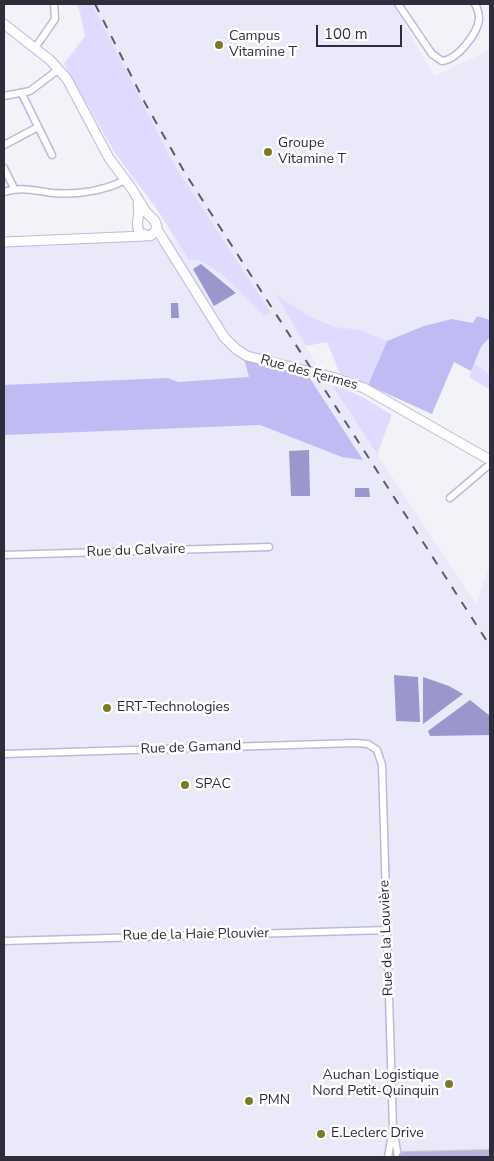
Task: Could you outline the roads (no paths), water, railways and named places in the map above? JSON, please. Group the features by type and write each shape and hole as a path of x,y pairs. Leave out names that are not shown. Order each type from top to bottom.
{"main road":[{"path":"403,1157 490,1154"}],"street":[{"path":"34,48 54,21 56,14 54,4"},
{"path":"398,4 429,51 442,61 453,56 477,26 479,15 475,4"},
{"name":"Rue des Fermes","path":"4,24 59,69 77,94 109,158 154,222 224,337 236,350 251,357 332,377 364,388 490,460"},
{"path":"4,96 22,94 37,88 59,69"},
{"path":"22,94 52,154"},
{"path":"4,145 38,127"},
{"path":"4,168 14,188"},
{"path":"4,192 14,188 60,193 105,189 125,180"},
{"path":"111,237 129,232 138,223 145,217 154,222 154,233 146,236 138,232 138,223 140,211 136,196"},
{"path":"4,242 146,236 157,238 168,246"},
{"path":"450,498 490,464"},
{"name":"Rue du Calvaire","path":"4,555 269,546"},
{"name":"Rue de Gamand","path":"4,754 355,743 368,744 377,750"},
{"name":"Rue de la Louvière","path":"377,750 382,765 388,930 392,1128 388,1157"},
{"name":"Rue de la Haie Plouvier","path":"4,941 388,930"},
{"name":"Rue de la Louvière","path":"392,1128 398,1157"}],"railway":[{"path":"95,4 145,103 185,173 490,646"}],"place":[{"name":"Campus Vitamine T","path":"219,45"},
{"name":"Groupe Vitamine T","path":"268,152"},
{"name":"ERT-Technologies","path":"107,708"},
{"name":"SPAC","path":"185,785"},
{"name":"Auchan Logistique Nord Petit-Quinquin","path":"449,1084"},
{"name":"PMN","path":"249,1101"},
{"name":"E.Leclerc Drive","path":"321,1134"}]}
